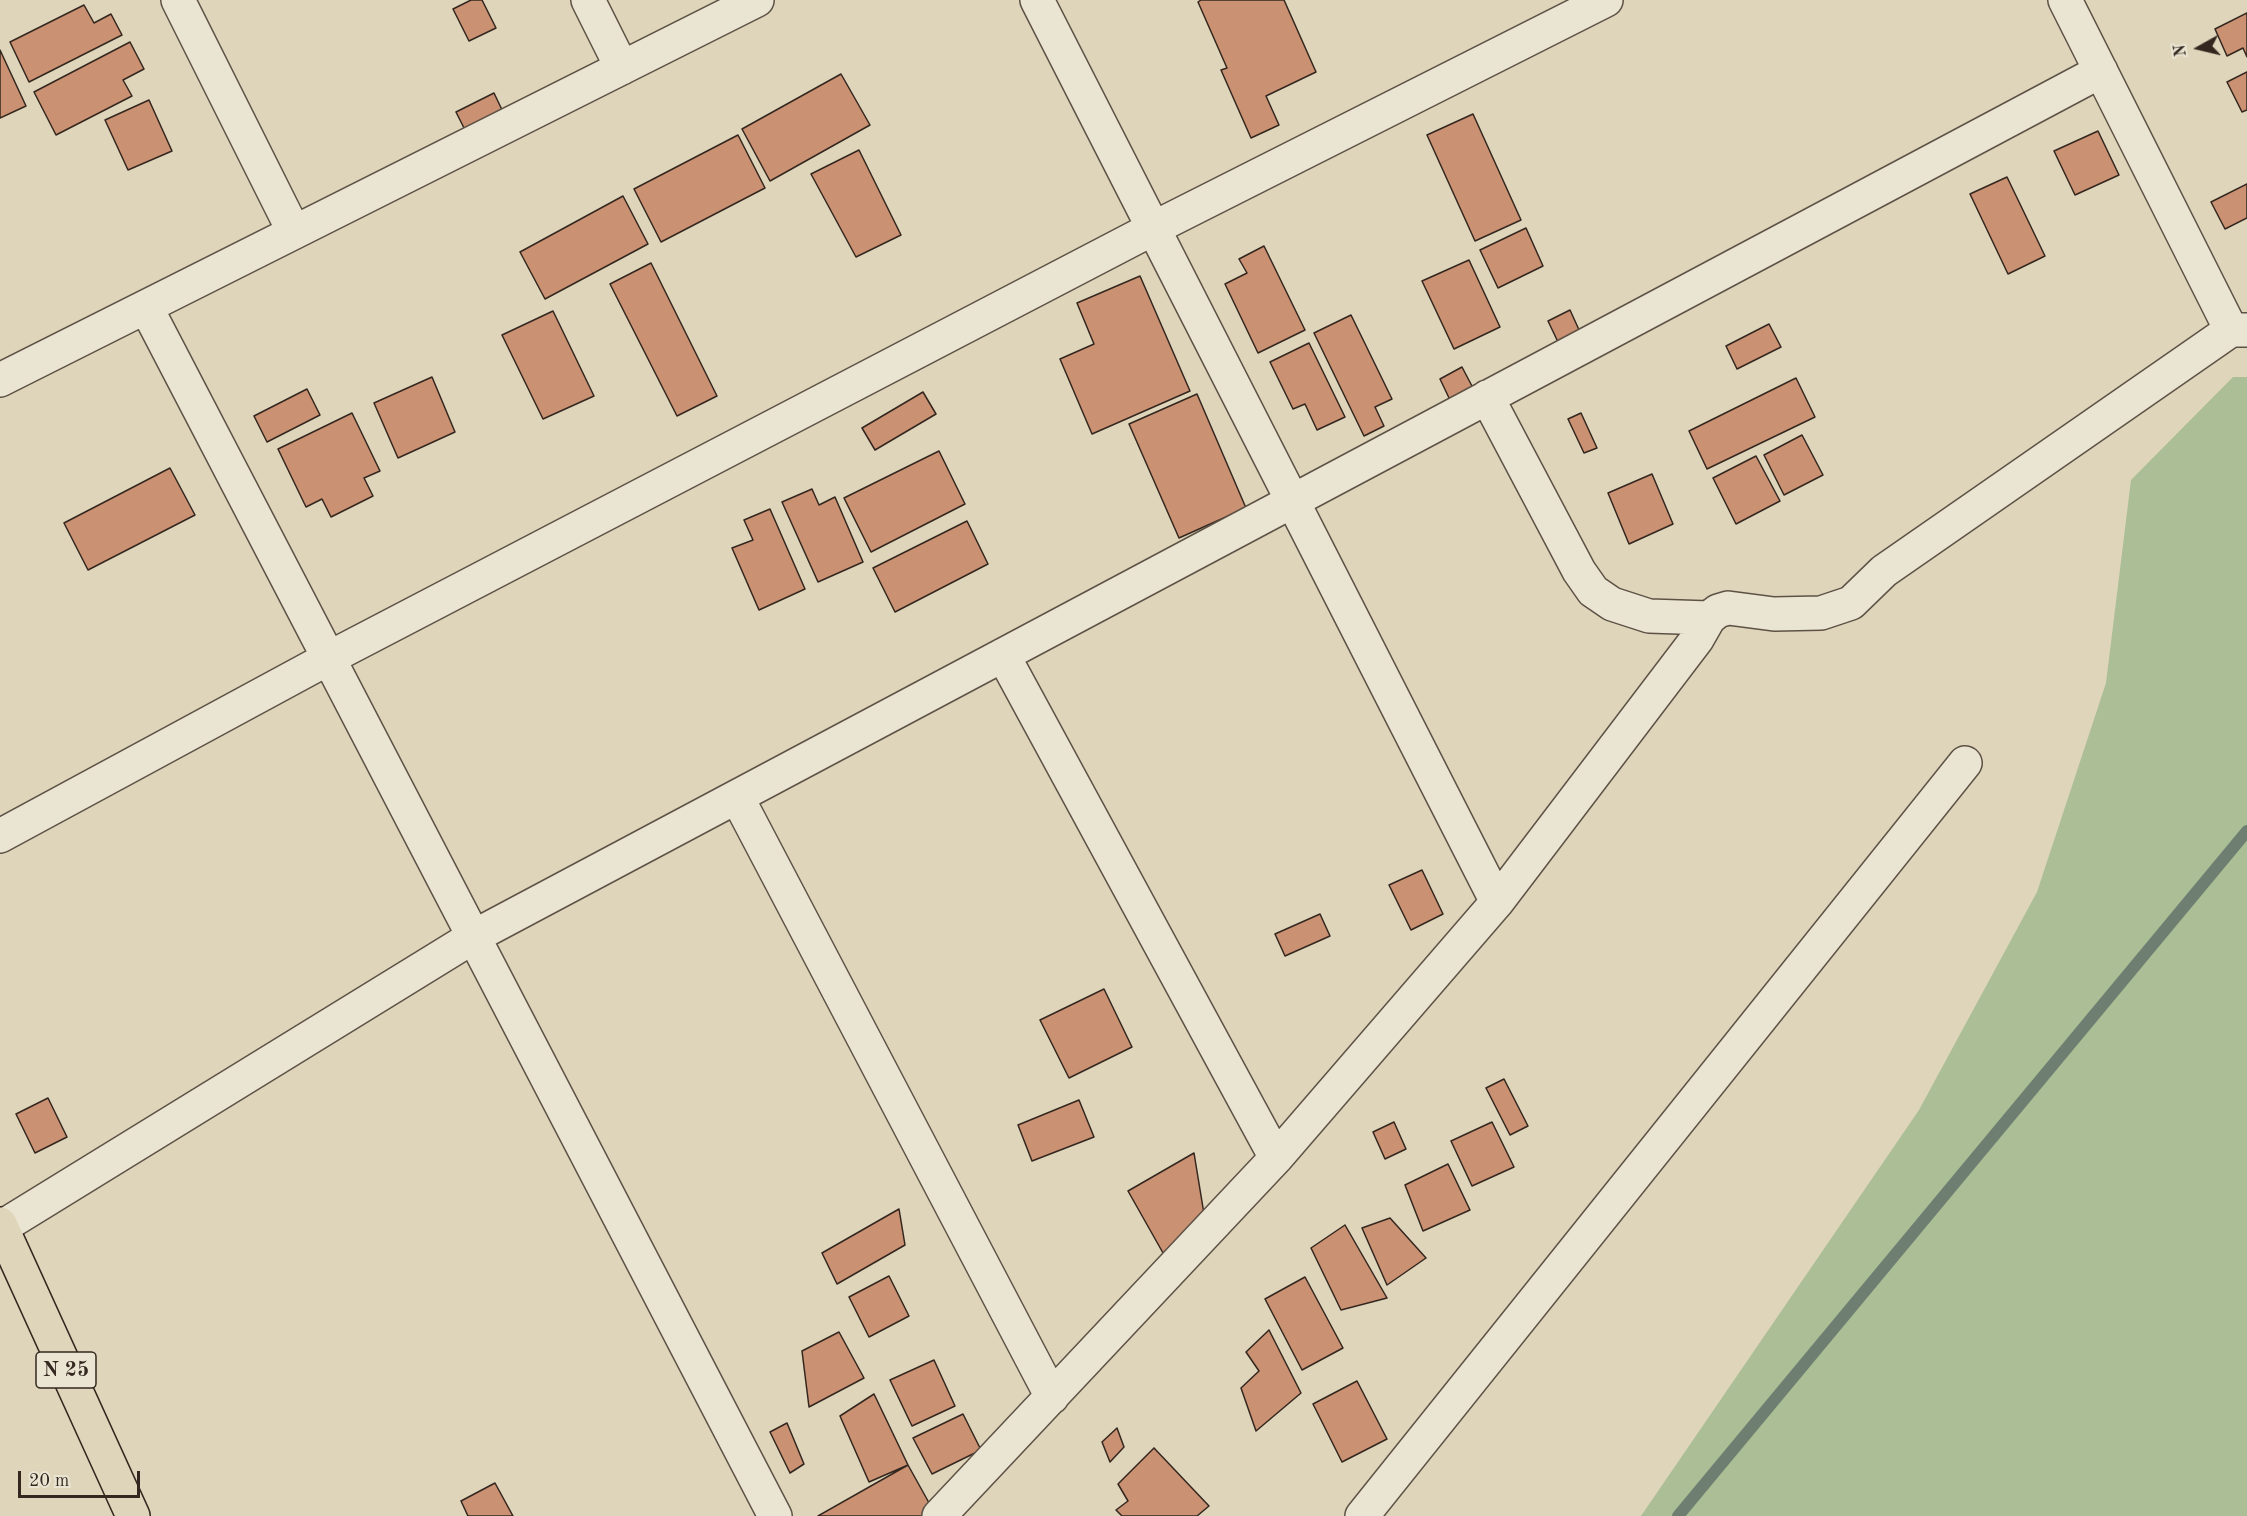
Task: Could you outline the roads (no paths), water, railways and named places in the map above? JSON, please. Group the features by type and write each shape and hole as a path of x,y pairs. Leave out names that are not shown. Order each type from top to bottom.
{"main road":[{"name":"N 25","path":"1,1226 133,1516"}],"street":[{"path":"178,0 294,232"},
{"path":"588,0 622,68"},
{"path":"0,380 757,0"},
{"path":"1037,0 1497,902"},
{"path":"0,836 328,658 1154,228 1606,0"},
{"path":"939,1516 1276,1158 1497,902 1697,639 1709,618 1728,608 1774,614 1821,613 1851,603 1884,571 2239,330 2065,0"},
{"path":"1,1226 473,937 2101,71"},
{"path":"146,307 775,1516"},
{"path":"1487,397 1579,571 1593,591 1612,604 1649,616 1709,618"},
{"path":"1003,655 1276,1158"},
{"path":"1362,1516 1965,763"},
{"path":"737,797 1052,1397"}],"waterway":[{"path":"1678,1516 2247,831"}]}
